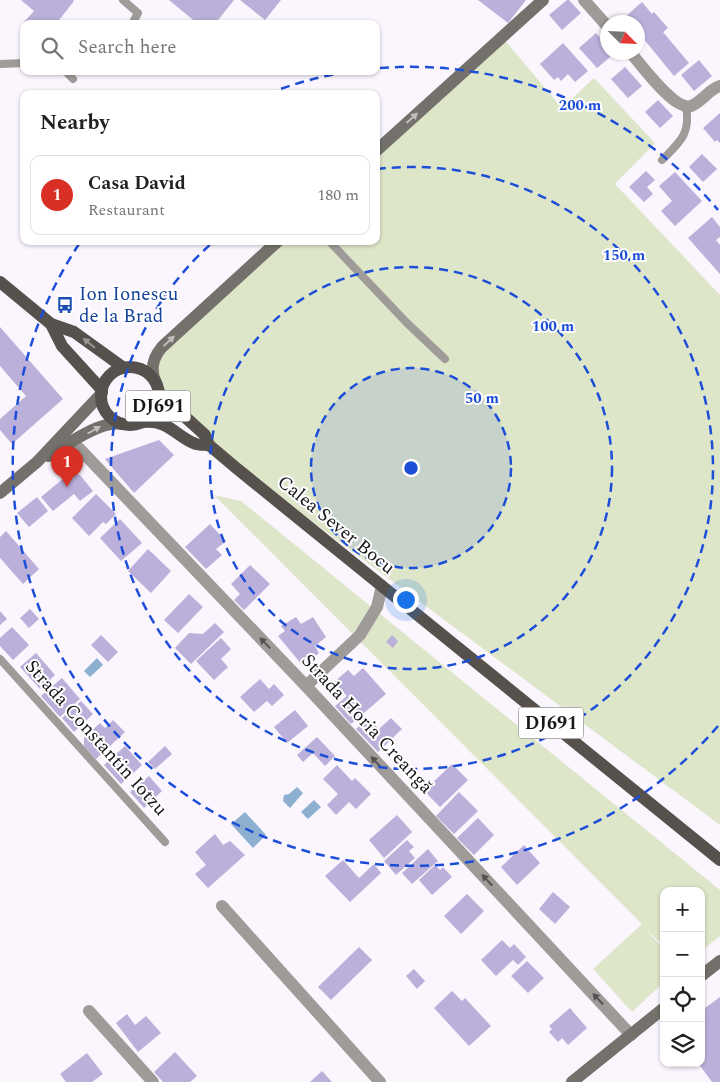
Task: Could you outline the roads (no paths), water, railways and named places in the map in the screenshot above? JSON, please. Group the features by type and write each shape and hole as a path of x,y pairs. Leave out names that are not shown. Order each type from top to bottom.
{"main road":[{"name":"DJ691","path":"0,282 51,324 74,332 124,368"},
{"name":"DJ691","path":"51,324 62,346 102,392"},
{"name":"DJ691","path":"134,367 141,369 150,375 158,388 154,413 144,422 132,425 122,424 113,419 106,411 102,401 102,392 109,377 124,368 134,367"},
{"name":"Calea Sever Bocu","path":"158,388 205,435 209,445 720,860"},
{"name":"Calea Sever Bocu","path":"144,422 154,421 196,444 209,445"}],"street":[{"path":"380,147 544,0"},
{"path":"584,0 600,18"},
{"path":"637,60 666,94 686,106 693,105 712,89 720,86"},
{"path":"158,388 153,375 156,354 274,245"},
{"path":"0,493 37,462 102,392"},
{"path":"37,462 103,425 112,423 122,424"},
{"name":"Strada Horia Creangă","path":"72,442 306,686 631,1035"},
{"path":"306,686 360,635 377,607 382,586"},
{"path":"222,906 380,1082"},
{"path":"705,973 720,961"},
{"path":"89,1011 153,1082"},
{"path":"572,1082 660,1011"}],"lane":[{"path":"123,0 138,13 134,20"},
{"path":"0,64 20,63"},
{"path":"69,75 73,79"},
{"path":"662,160 684,137 687,126 686,106"},
{"path":"333,245 407,323 445,359"},
{"name":"Strada Constantin Iotzu","path":"0,659 165,842"}],"water":[{"path":"97,658 103,665 90,677 84,671"},
{"path":"297,787 303,793 290,808 283,801 284,795 289,794"},
{"path":"314,800 321,807 308,819 301,812"},
{"path":"245,812 266,835 253,848 231,824"}],"place":[{"name":"Ion Ionescu de la Brad","path":"65,305"},
{"name":"Casa David","path":"67,487"}]}
